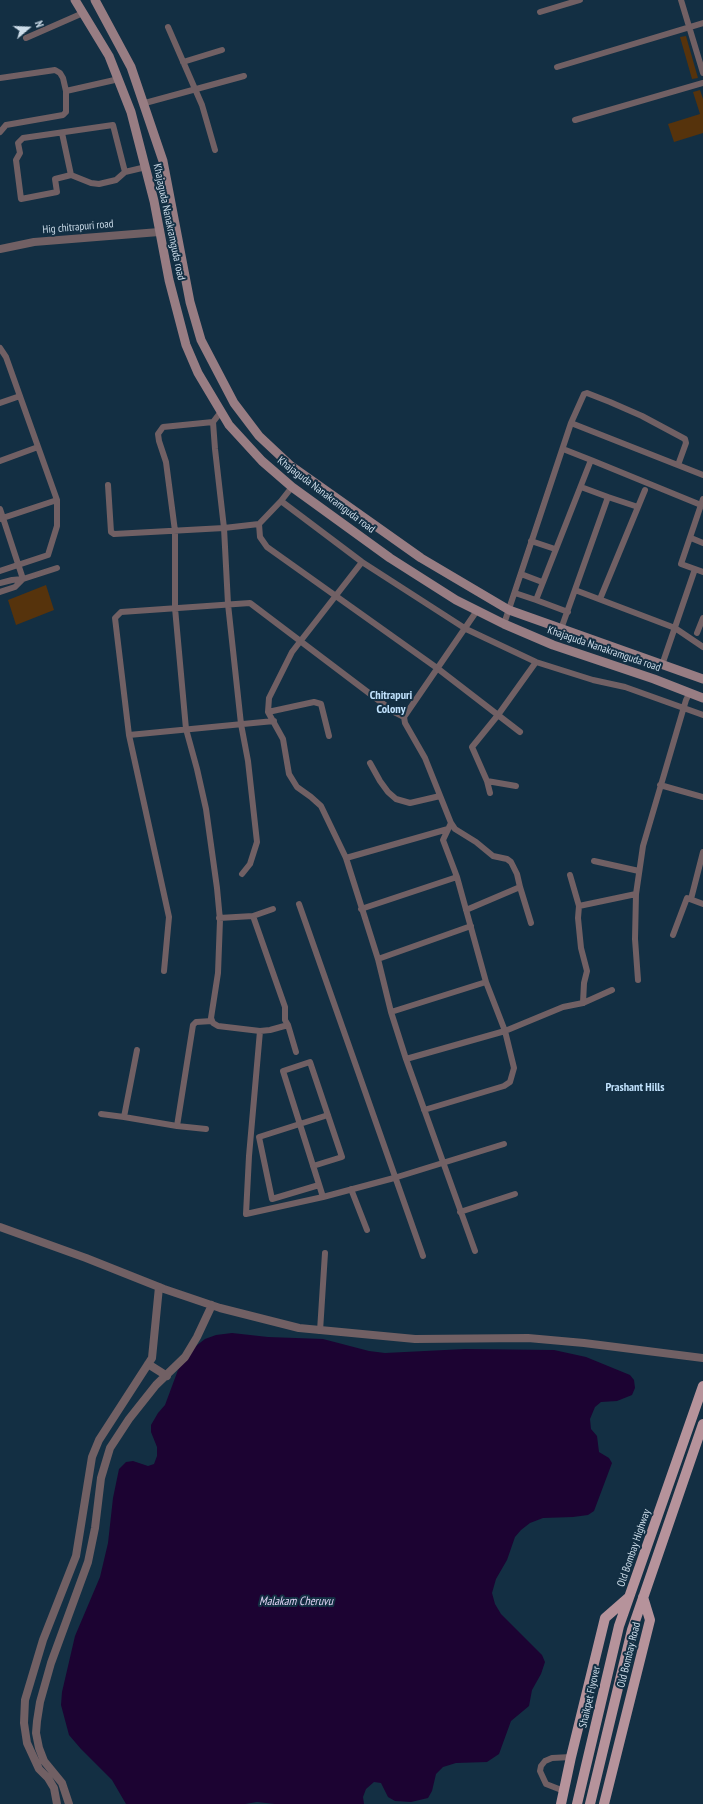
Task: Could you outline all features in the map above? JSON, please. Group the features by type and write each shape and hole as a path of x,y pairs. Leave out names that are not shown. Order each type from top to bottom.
{"main road":[{"name":"Khajaguda Nanakramguda road","path":"75,0 109,56 131,112 154,202 177,316 186,345 198,373 220,413 229,425 262,461 292,487 390,558 476,612 553,645 690,692 703,698"},
{"name":"Khajaguda Nanakramguda road","path":"95,0 131,67 145,103 163,161 190,302 201,340 234,403 243,417 259,436 291,466 421,558 510,610 703,679"},
{"name":"Old Bombay Highway","path":"562,1804 571,1757 605,1618 629,1597 703,1386"},
{"path":"590,1804 632,1630 703,1424"},
{"name":"Shaikpet Flyover","path":"577,1804 620,1626 629,1597"},
{"name":"Old Bombay Road","path":"604,1804 650,1620 643,1597"}],"street":[{"path":"540,12 580,0"},
{"path":"681,0 703,73"},
{"path":"26,38 83,13"},
{"path":"557,67 703,23"},
{"path":"168,27 202,104 214,150"},
{"path":"183,62 222,50"},
{"path":"0,78 55,70 60,73 66,91 66,112 63,115 6,125 0,132"},
{"path":"145,103 244,76"},
{"path":"66,91 119,79"},
{"path":"575,120 703,83"},
{"path":"125,172 114,125 23,138 18,143 20,152 16,160 21,198 56,192 55,179 71,175 91,183 99,184 116,180 125,172 146,167"},
{"path":"62,133 71,175"},
{"name":"Hig chitrapuri road","path":"0,249 34,242 159,232"},
{"path":"0,348 6,357 57,500 57,526 48,555 0,571"},
{"path":"504,624 510,610 531,541 571,423 584,394 587,393 642,416 685,439 686,443 678,465"},
{"path":"0,403 20,396"},
{"path":"220,413 213,422 224,528 228,604 241,724 248,760 257,842 250,864 242,874"},
{"path":"212,1021 211,1018 218,973 220,918 206,809 197,768 186,730 175,608 175,531 166,462 158,434 163,427 213,422"},
{"path":"571,423 703,475"},
{"path":"0,461 38,448"},
{"path":"563,449 702,502 701,513 681,564 703,572"},
{"path":"536,600 591,460"},
{"path":"108,485 111,532 114,534 224,528 259,524 292,487"},
{"path":"581,487 638,507"},
{"path":"600,599 645,490"},
{"path":"562,629 608,497"},
{"path":"1,518 57,500"},
{"path":"281,501 362,562 466,629 536,662 593,680 625,687 703,716"},
{"path":"0,509 1,518 23,579"},
{"path":"259,524 260,537 268,547 437,668 520,732"},
{"path":"691,538 703,543"},
{"path":"531,541 555,549"},
{"path":"362,562 292,652 275,685 270,698 268,712 283,739 289,774 297,787 311,796 320,806 346,858 378,959 391,1012 406,1059 475,1251"},
{"path":"0,583 23,579 58,568"},
{"path":"662,665 695,569"},
{"path":"521,574 542,582"},
{"path":"0,592 15,587 23,579"},
{"path":"575,590 675,628 703,647"},
{"path":"515,593 568,612"},
{"path":"164,971 169,916 129,735 115,618 121,612 250,603 394,712 404,717"},
{"path":"476,612 466,629 437,668 404,717 405,723 425,758 451,823 455,829 476,842 493,856 506,858 511,862 517,874 531,923"},
{"path":"697,633 703,618"},
{"path":"490,793 487,781 472,747 498,715 536,662"},
{"path":"638,980 635,939 636,894 643,846 660,785 690,692"},
{"path":"268,712 314,702 321,704 330,736"},
{"path":"129,735 274,721"},
{"path":"370,763 384,786 396,799 410,803 440,796"},
{"path":"487,781 516,786"},
{"path":"660,785 703,797"},
{"path":"424,1110 504,1086 510,1082 514,1068 505,1031 486,982 457,878 443,840 451,823"},
{"path":"346,858 448,829"},
{"path":"691,899 703,852"},
{"path":"594,861 639,871"},
{"path":"570,875 579,906 578,918 581,948 587,971 584,983 583,1003"},
{"path":"361,909 457,878"},
{"path":"466,910 520,887"},
{"path":"579,906 636,894"},
{"path":"673,935 687,898 703,904"},
{"path":"299,904 422,1256"},
{"path":"220,918 253,916 273,910"},
{"path":"253,916 285,1007 285,1020 288,1025 296,1052"},
{"path":"378,959 471,926"},
{"path":"391,1012 486,982"},
{"path":"406,1059 505,1031 563,1007 583,1003 612,990"},
{"path":"177,1126 193,1025 196,1022 212,1021 218,1026 260,1031 288,1025"},
{"path":"260,1031 249,1156 246,1214 323,1197 394,1178 504,1144"},
{"path":"124,1117 137,1050"},
{"path":"313,1166 342,1157 310,1062 283,1070 300,1123 313,1166 323,1197"},
{"path":"101,1114 206,1129"},
{"path":"319,1185 272,1199 259,1137 328,1115"},
{"path":"351,1189 367,1230"},
{"path":"460,1212 515,1194"},
{"path":"0,1227 86,1258 159,1287 212,1305 267,1321 300,1328 415,1339 528,1338 584,1343 703,1358"},
{"path":"320,1331 325,1252"},
{"path":"67,1795 57,1801 54,1788 48,1778 39,1769 30,1750 27,1743 24,1723 25,1700 43,1640 76,1556 87,1479 92,1457 99,1440 152,1358 159,1287"},
{"path":"69,1804 62,1783 44,1761 38,1748 36,1733 40,1702 51,1663 88,1562 95,1528 101,1478 110,1448 129,1419 156,1385 184,1358 197,1337 212,1305"},
{"path":"148,1364 167,1376"},
{"path":"99,1440 110,1448"},
{"path":"30,1750 38,1748"},
{"path":"564,1791 546,1784 540,1771 541,1766 545,1761 552,1758 571,1757"}],"shaded area":[{"path":"686,36 698,78 692,79 680,37"},
{"path":"700,90 703,99 703,133 674,142 668,124 700,114 693,92"},
{"path":"46,585 54,610 16,625 8,600"}],"water":[{"name":"Malakam Cheruvu","path":"232,1333 268,1337 323,1339 369,1351 385,1353 465,1349 554,1350 586,1357 630,1375 634,1380 635,1388 632,1395 617,1401 601,1402 595,1407 590,1419 591,1429 597,1436 599,1452 609,1458 612,1463 594,1511 588,1515 543,1518 530,1523 515,1537 507,1560 496,1579 492,1593 495,1604 501,1614 542,1655 545,1662 541,1674 532,1690 529,1706 511,1721 499,1754 487,1762 456,1763 443,1767 436,1774 432,1791 428,1798 411,1802 395,1801 388,1797 381,1783 374,1782 366,1789 363,1797 364,1804 275,1804 257,1802 245,1804 126,1804 112,1780 69,1735 61,1705 62,1692 75,1636 100,1577 108,1543 113,1498 119,1469 126,1462 133,1461 148,1466 154,1464 157,1456 157,1447 151,1432 151,1425 165,1405 178,1370 192,1349 205,1339 216,1335"}],"district":[{"name":"Chitrapuri Colony","path":"391,703"},
{"name":"Prashant Hills","path":"635,1088"}]}
